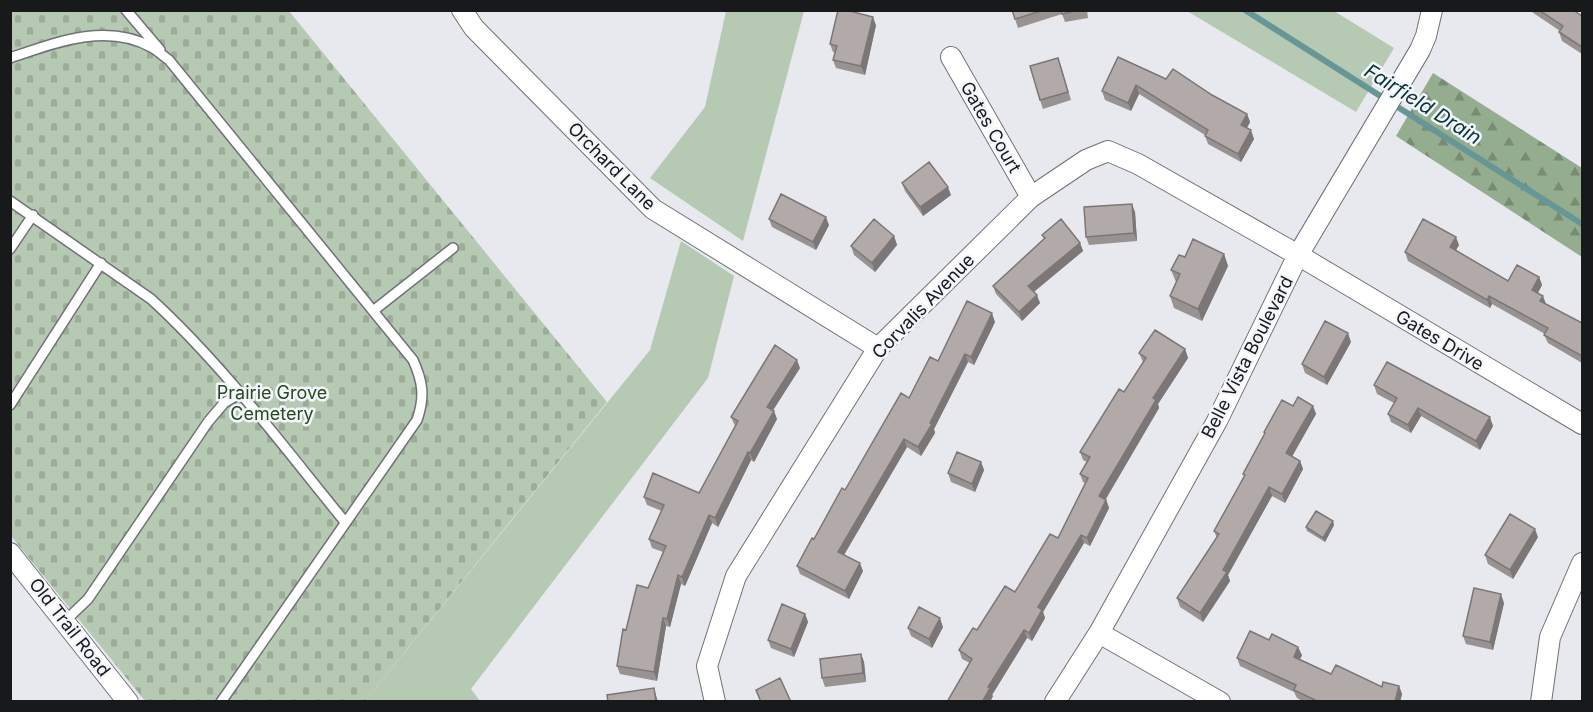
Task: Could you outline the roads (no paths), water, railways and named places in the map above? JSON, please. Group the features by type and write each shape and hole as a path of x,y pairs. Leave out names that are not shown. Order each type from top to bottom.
{"street":[{"name":"Orchard Lane","path":"462,10 474,28 653,209 878,348"},
{"name":"Belle Vista Boulevard","path":"1055,702 1099,633 1217,421 1298,255 1420,50 1432,10"},
{"name":"Gates Court","path":"951,57 1031,196"},
{"name":"Corvalis Avenue","path":"715,702 707,666 736,576 878,348 1031,196 1086,160 1108,151 1138,164 1298,255"},
{"name":"Gates Drive","path":"1298,255 1582,424"},
{"name":"Old Trail Road","path":"10,553 128,702"},
{"path":"1541,702 1550,637 1582,563"},
{"path":"1099,633 1220,702"}],"lane":[{"path":"126,10 170,60 413,360 421,377 423,391 422,405 417,420 221,702"},
{"path":"10,58 65,39 93,36 121,38 150,46 170,60"},
{"path":"10,201 151,299 189,335 345,522"},
{"path":"10,249 33,215"},
{"path":"374,311 453,248"},
{"path":"10,405 101,263"},
{"path":"65,621 88,599 208,422 224,403 239,394"}],"waterway":[{"name":"Fairfield Drain","path":"1245,10 1582,224"}],"park label":[{"name":"Prairie Grove Cemetery","path":"272,402"}]}
